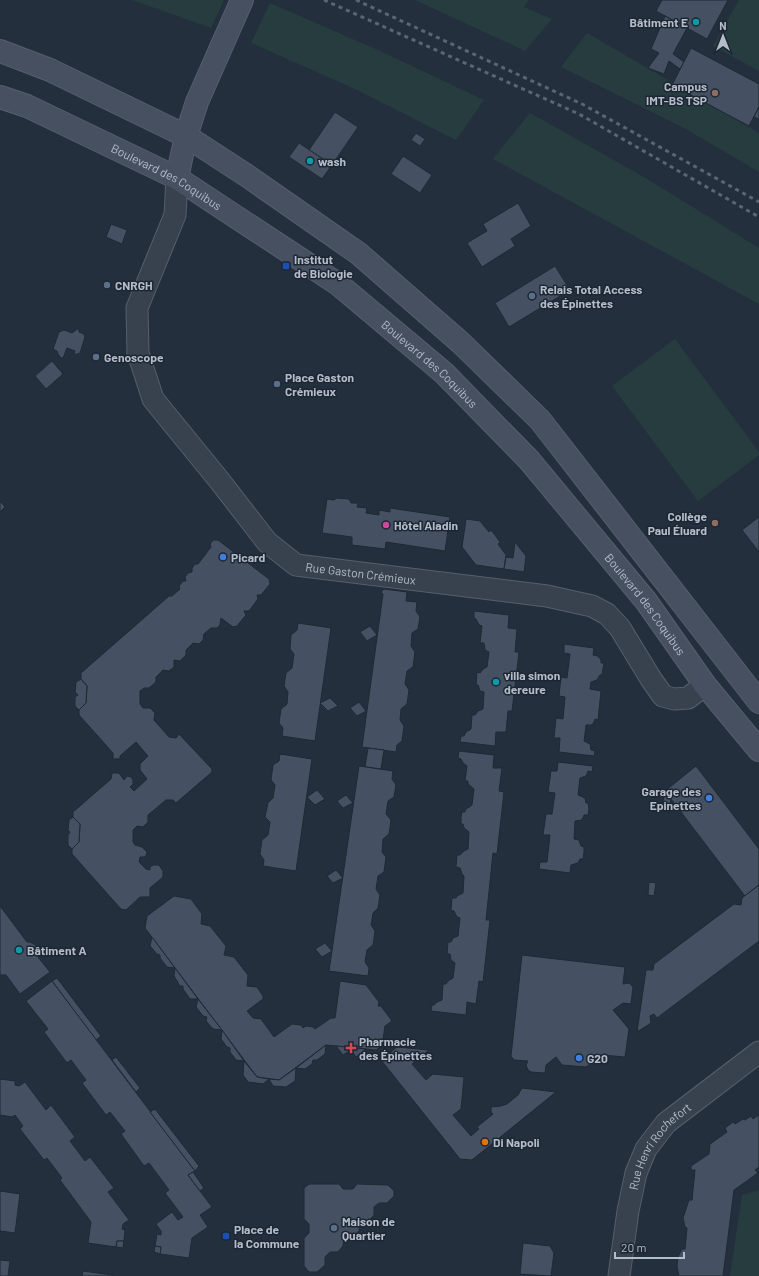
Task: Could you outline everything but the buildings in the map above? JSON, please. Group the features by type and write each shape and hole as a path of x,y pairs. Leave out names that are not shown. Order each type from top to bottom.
{"main road":[{"path":"177,178 186,136 197,102 242,0"},
{"path":"0,51 50,70 186,136 246,175 358,254 461,343 540,420 759,702"},
{"name":"Boulevard des Coquibus","path":"0,97 27,106 129,153 177,178 338,284 444,373 529,460 641,595 705,685 759,750"}],"street":[{"name":"Rue Gaston Crémieux","path":"177,178 175,215 137,308 138,353 153,398 267,542 296,565 547,596 592,606 607,614 620,628 663,696 674,699 688,698 705,685"},
{"name":"Rue Henri Rochefort","path":"619,1276 631,1196 636,1173 646,1149 666,1123 759,1052"}],"green space":[{"path":"132,0 224,0 211,28"},
{"path":"415,0 529,0 524,7 552,19 525,51"},
{"path":"739,0 759,0 759,71 713,46"},
{"path":"270,3 378,50 484,100 456,140 355,89 251,43"},
{"path":"587,33 759,133 759,172 686,129 561,67"},
{"path":"530,113 644,177 759,248 759,304 493,159"},
{"path":"675,339 759,452 759,455 698,501 612,386"},
{"path":"759,1190 759,1276 730,1276 742,1195"}],"railway":[{"path":"324,0 579,114 759,217"},
{"path":"356,0 582,104 759,202"}],"place":[{"name":"Bâtiment E","path":"696,22"},
{"name":"Campus IMT-BS TSP","path":"715,93"},
{"name":"wash","path":"310,161"},
{"name":"Institut de Biologie","path":"286,266"},
{"name":"CNRGH","path":"107,285"},
{"name":"Relais Total Access des Épinettes","path":"532,296"},
{"name":"Genoscope","path":"96,357"},
{"name":"Place Gaston Crémieux","path":"277,384"},
{"name":"Collège Paul Éluard","path":"715,523"},
{"name":"Hôtel Aladin","path":"386,525"},
{"name":"Picard","path":"223,557"},
{"name":"villa simon dereure","path":"496,682"},
{"name":"Garage des Epinettes","path":"709,798"},
{"name":"Bâtiment A","path":"19,950"},
{"name":"Pharmacie des Épinettes","path":"351,1048"},
{"name":"G20","path":"579,1058"},
{"name":"Di Napoli","path":"485,1142"},
{"name":"Maison de Quartier","path":"334,1228"},
{"name":"Place de la Commune","path":"226,1236"}]}
